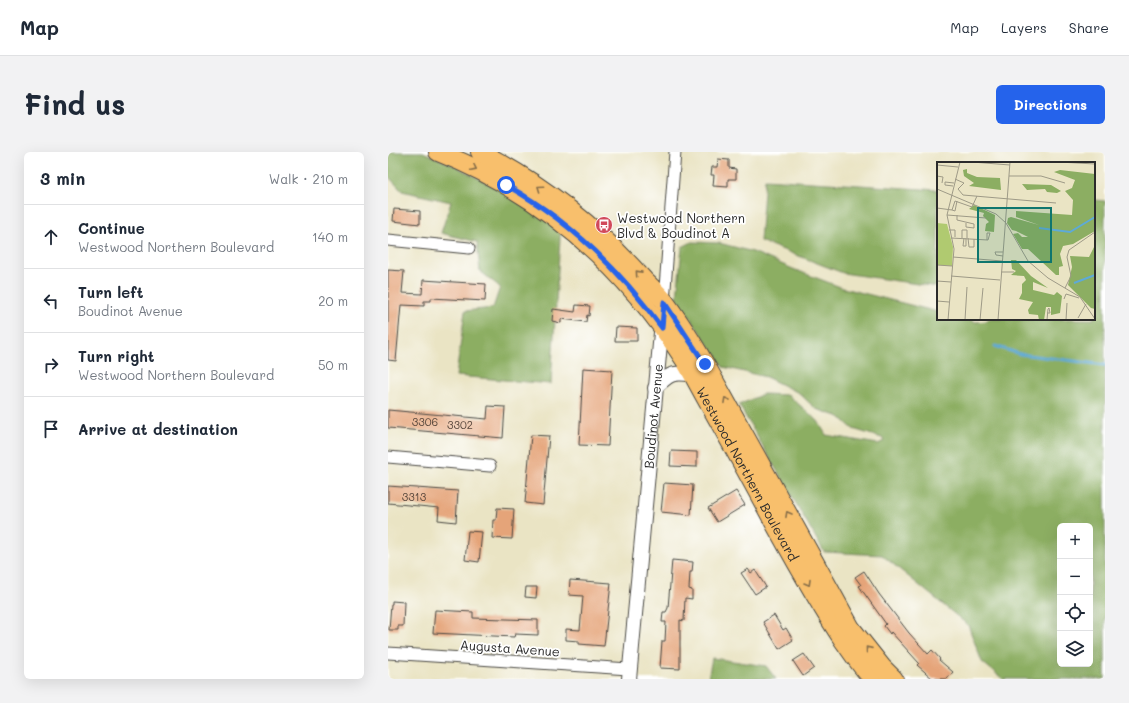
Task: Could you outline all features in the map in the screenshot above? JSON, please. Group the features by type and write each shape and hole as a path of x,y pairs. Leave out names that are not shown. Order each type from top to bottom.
{"main road":[{"name":"Westwood Northern Boulevard","path":"438,152 524,195 569,228 608,263 641,300 684,360 796,546 851,628 882,667 894,679"},
{"name":"Westwood Northern Boulevard","path":"480,152 527,179 564,204 629,262 664,302 699,353 796,546 828,618 863,668 873,679"}],"street":[{"name":"Boudinot Avenue","path":"629,674 655,388 662,328 675,152"},
{"path":"388,240 469,248"},
{"path":"655,388 670,374 677,372 692,375"},
{"path":"388,457 490,466"},
{"name":"Augusta Avenue","path":"388,653 629,674"}],"green space":[{"path":"388,152 423,152 453,165 561,222 551,384 456,376 465,311 493,308 500,287 480,271 477,242 441,233 451,202 402,191 388,176"},
{"path":"765,179 937,190 937,287 843,273 760,241"},
{"path":"1095,200 1105,201 1105,679 1003,679 982,662 968,625 882,555 824,552 739,405 763,394 788,395 818,421 826,435 878,444 884,441 882,438 853,429 840,417 816,409 799,393 766,377 723,367 677,298 682,247 692,242 719,243 753,252 843,288 937,312 937,320 969,320 976,322 988,320 1095,320"},
{"path":"712,658 766,666 776,679 708,679"}],"building":[{"path":"718,159 729,160 729,168 736,169 736,179 728,179 728,187 713,186 714,175 711,175 712,167 717,167"},
{"path":"394,209 420,211 420,224 393,221"},
{"path":"388,270 404,271 402,293 422,294 423,280 486,284 485,301 431,298 431,301 424,301 424,306 401,305 396,361 388,360"},
{"path":"576,305 590,306 589,316 587,315 586,322 561,319 561,323 552,321 553,309 575,312"},
{"path":"616,327 637,328 637,341 615,341"},
{"path":"583,368 612,370 608,446 579,445"},
{"path":"488,406 505,407 503,438 388,428 388,410 487,419"},
{"path":"531,435 549,436 543,505 525,503"},
{"path":"671,451 697,452 697,467 670,466"},
{"path":"664,483 693,485 691,515 661,512"},
{"path":"388,486 458,491 456,522 438,520 439,508 388,503"},
{"path":"736,491 745,505 717,522 708,508"},
{"path":"497,508 514,509 512,539 492,538 493,520 496,520"},
{"path":"468,531 482,532 479,562 465,560"},
{"path":"672,560 693,562 692,572 690,572 689,589 692,590 692,599 685,598 684,621 680,620 680,669 660,668 662,641 665,641 666,622 662,622 663,612 666,612 668,608"},
{"path":"748,569 751,573 755,570 766,587 755,594 741,573"},
{"path":"864,571 879,594 909,633 928,654 932,650 940,659 939,660 953,672 947,679 933,679 917,665 919,663 891,632 890,634 884,626 886,624 859,586 861,585 855,577"},
{"path":"570,580 611,583 604,646 579,644 579,641 566,640 566,629 580,630 583,596 569,595"},
{"path":"526,587 537,587 536,598 525,597"},
{"path":"392,601 404,602 403,626 398,626 398,630 389,630"},
{"path":"435,610 473,612 473,618 538,620 538,635 515,634 514,637 433,633"},
{"path":"774,615 783,630 786,628 793,640 779,649 763,622"},
{"path":"804,654 814,668 803,676 793,661"}],"waterway":[{"path":"995,346 1020,354 1105,365"}],"place":[{"name":"Westwood Northern Blvd & Boudinot A","path":"604,225"}],"route":[{"path":"506,185 524,195 569,228 608,263 641,300 662,328 664,302 705,364"}]}
